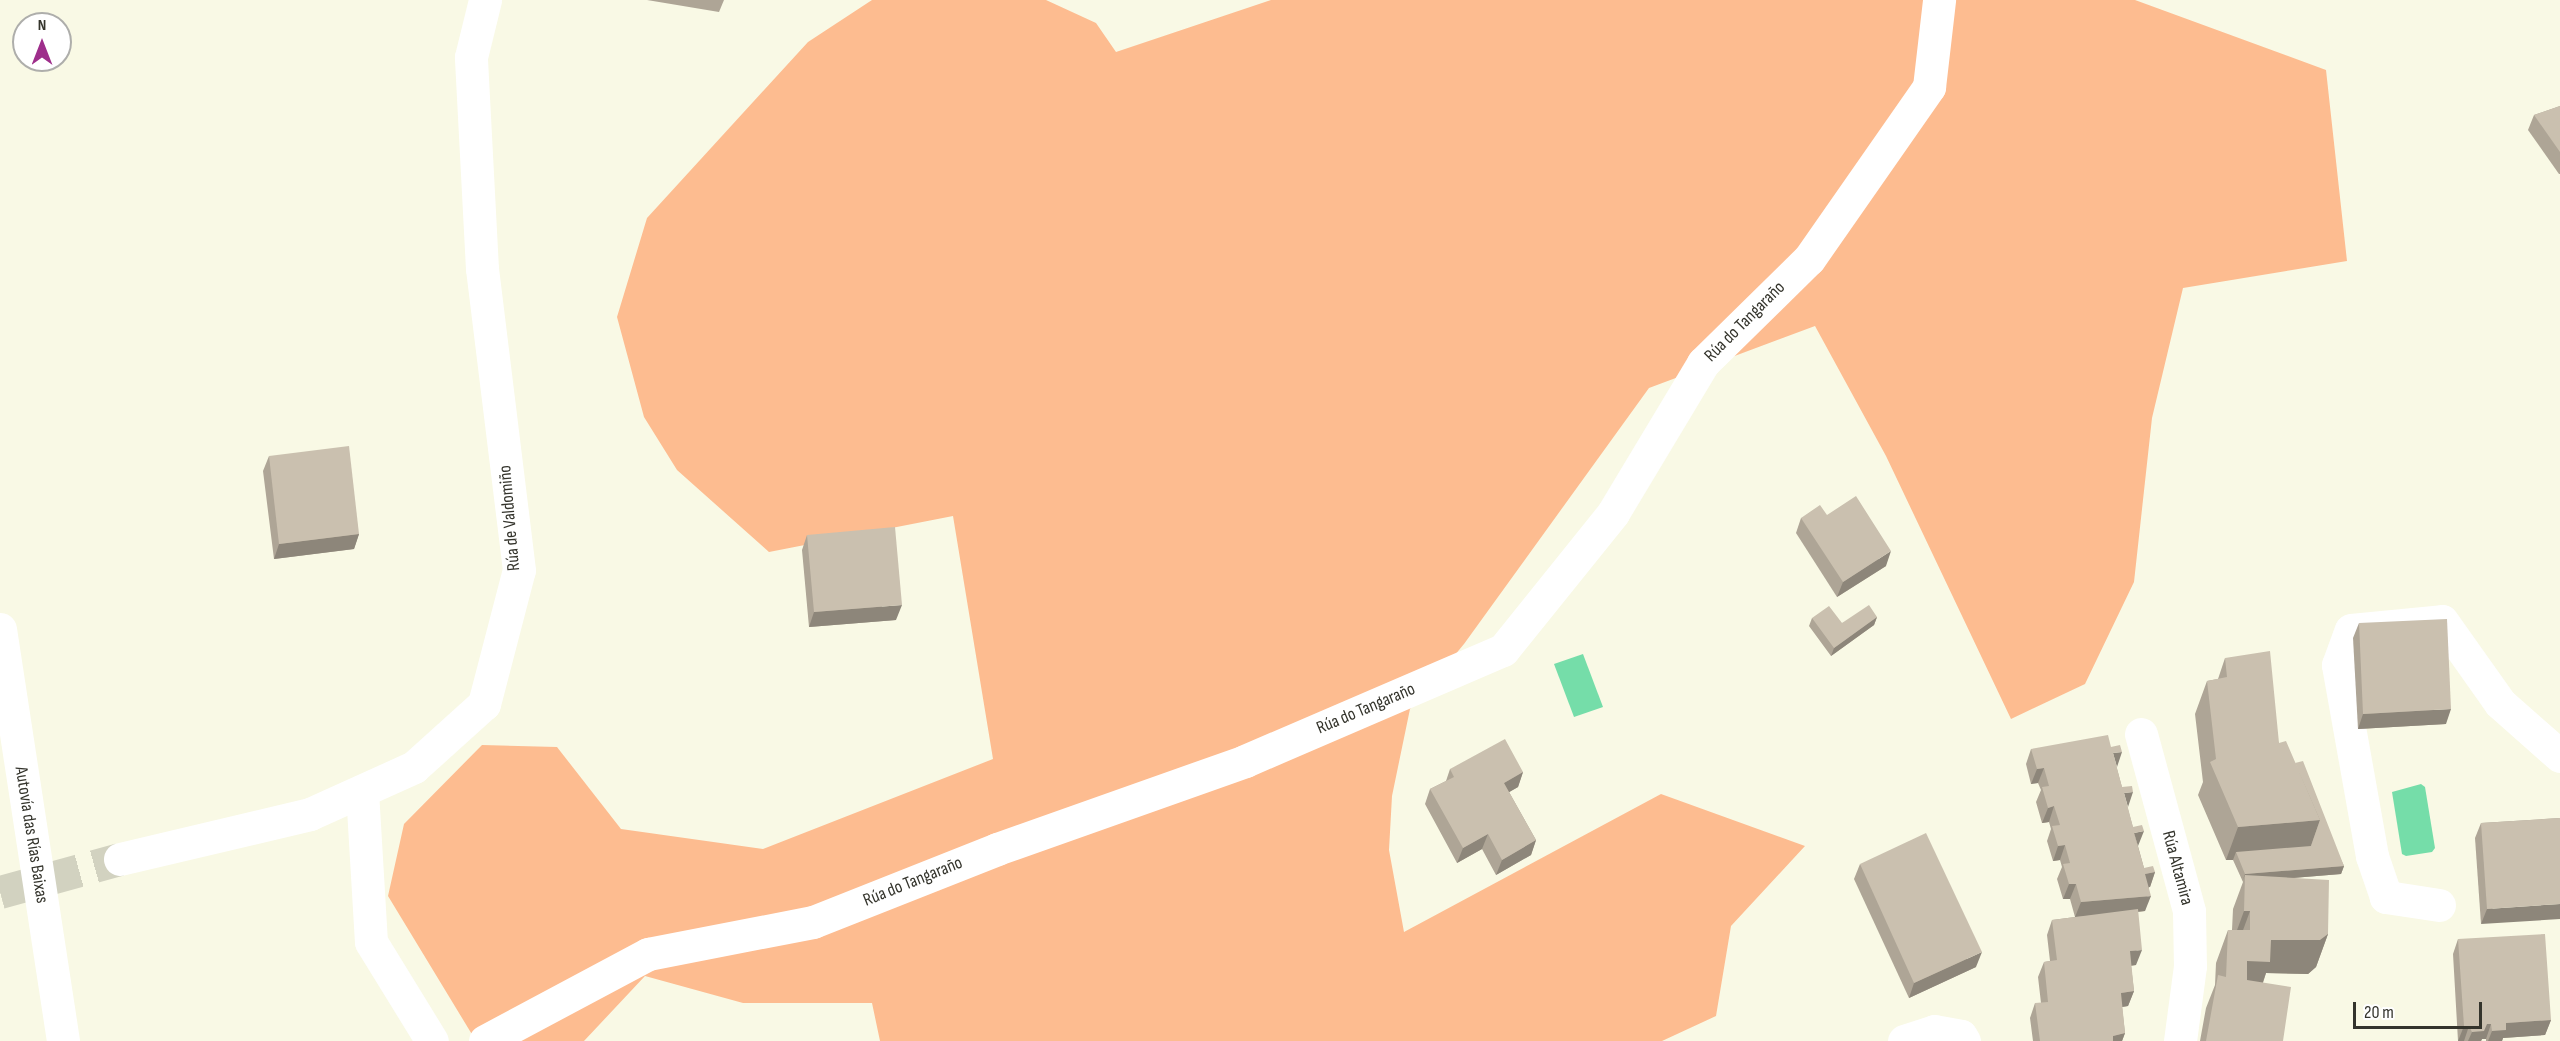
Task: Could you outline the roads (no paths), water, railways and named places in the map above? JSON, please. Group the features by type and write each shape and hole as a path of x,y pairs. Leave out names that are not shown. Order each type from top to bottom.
{"main road":[{"name":"Rúa de Valdomiño","path":"120,859 310,814 414,767 484,705 519,570 482,268 471,57 485,0"},
{"name":"Rúa do Tangaraño","path":"485,1041 648,954 813,922 997,849 1245,761 1503,650 1613,513 1703,363 1809,258 1929,87 1939,0"},
{"path":"2439,905 2386,897 2373,856 2338,665 2351,630 2442,621 2500,703 2560,756"},
{"name":"Autovía das Rías Baixas","path":"0,629 63,1041"},
{"name":"Rúa Altamira","path":"2140,734 2189,911 2190,966 2180,1041"},
{"path":"362,791 371,942 432,1041"},
{"path":"1904,1041 1934,1031 1960,1036 1964,1041"}],"tunnel":[{"path":"0,892 120,859"}]}
